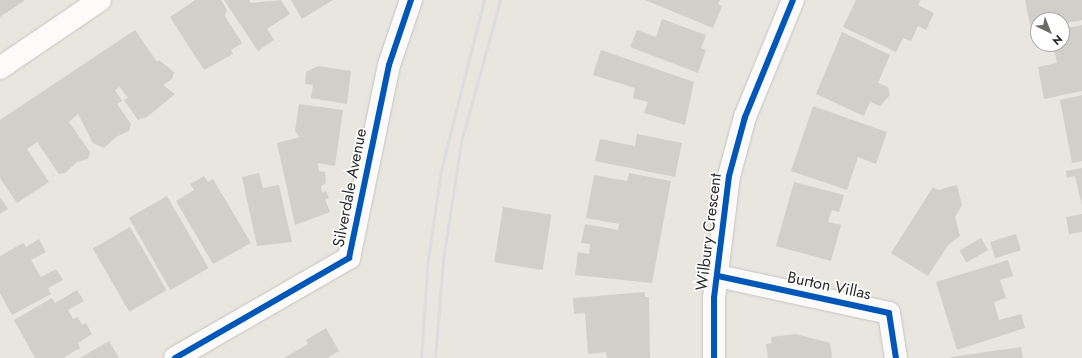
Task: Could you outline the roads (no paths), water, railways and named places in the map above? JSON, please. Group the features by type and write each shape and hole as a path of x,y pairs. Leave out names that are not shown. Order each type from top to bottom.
{"street":[{"path":"0,68 68,9 100,0"},
{"name":"Silverdale Avenue","path":"175,358 349,258 389,65 411,0"},
{"name":"Wilbury Crescent","path":"714,358 714,298 718,276 729,176 745,117 793,0"},
{"name":"Burton Villas","path":"718,276 889,312 896,358"}],"railway":[{"path":"421,358 428,259 441,170 484,0"},
{"path":"435,358 443,260 461,142 500,0"}]}
